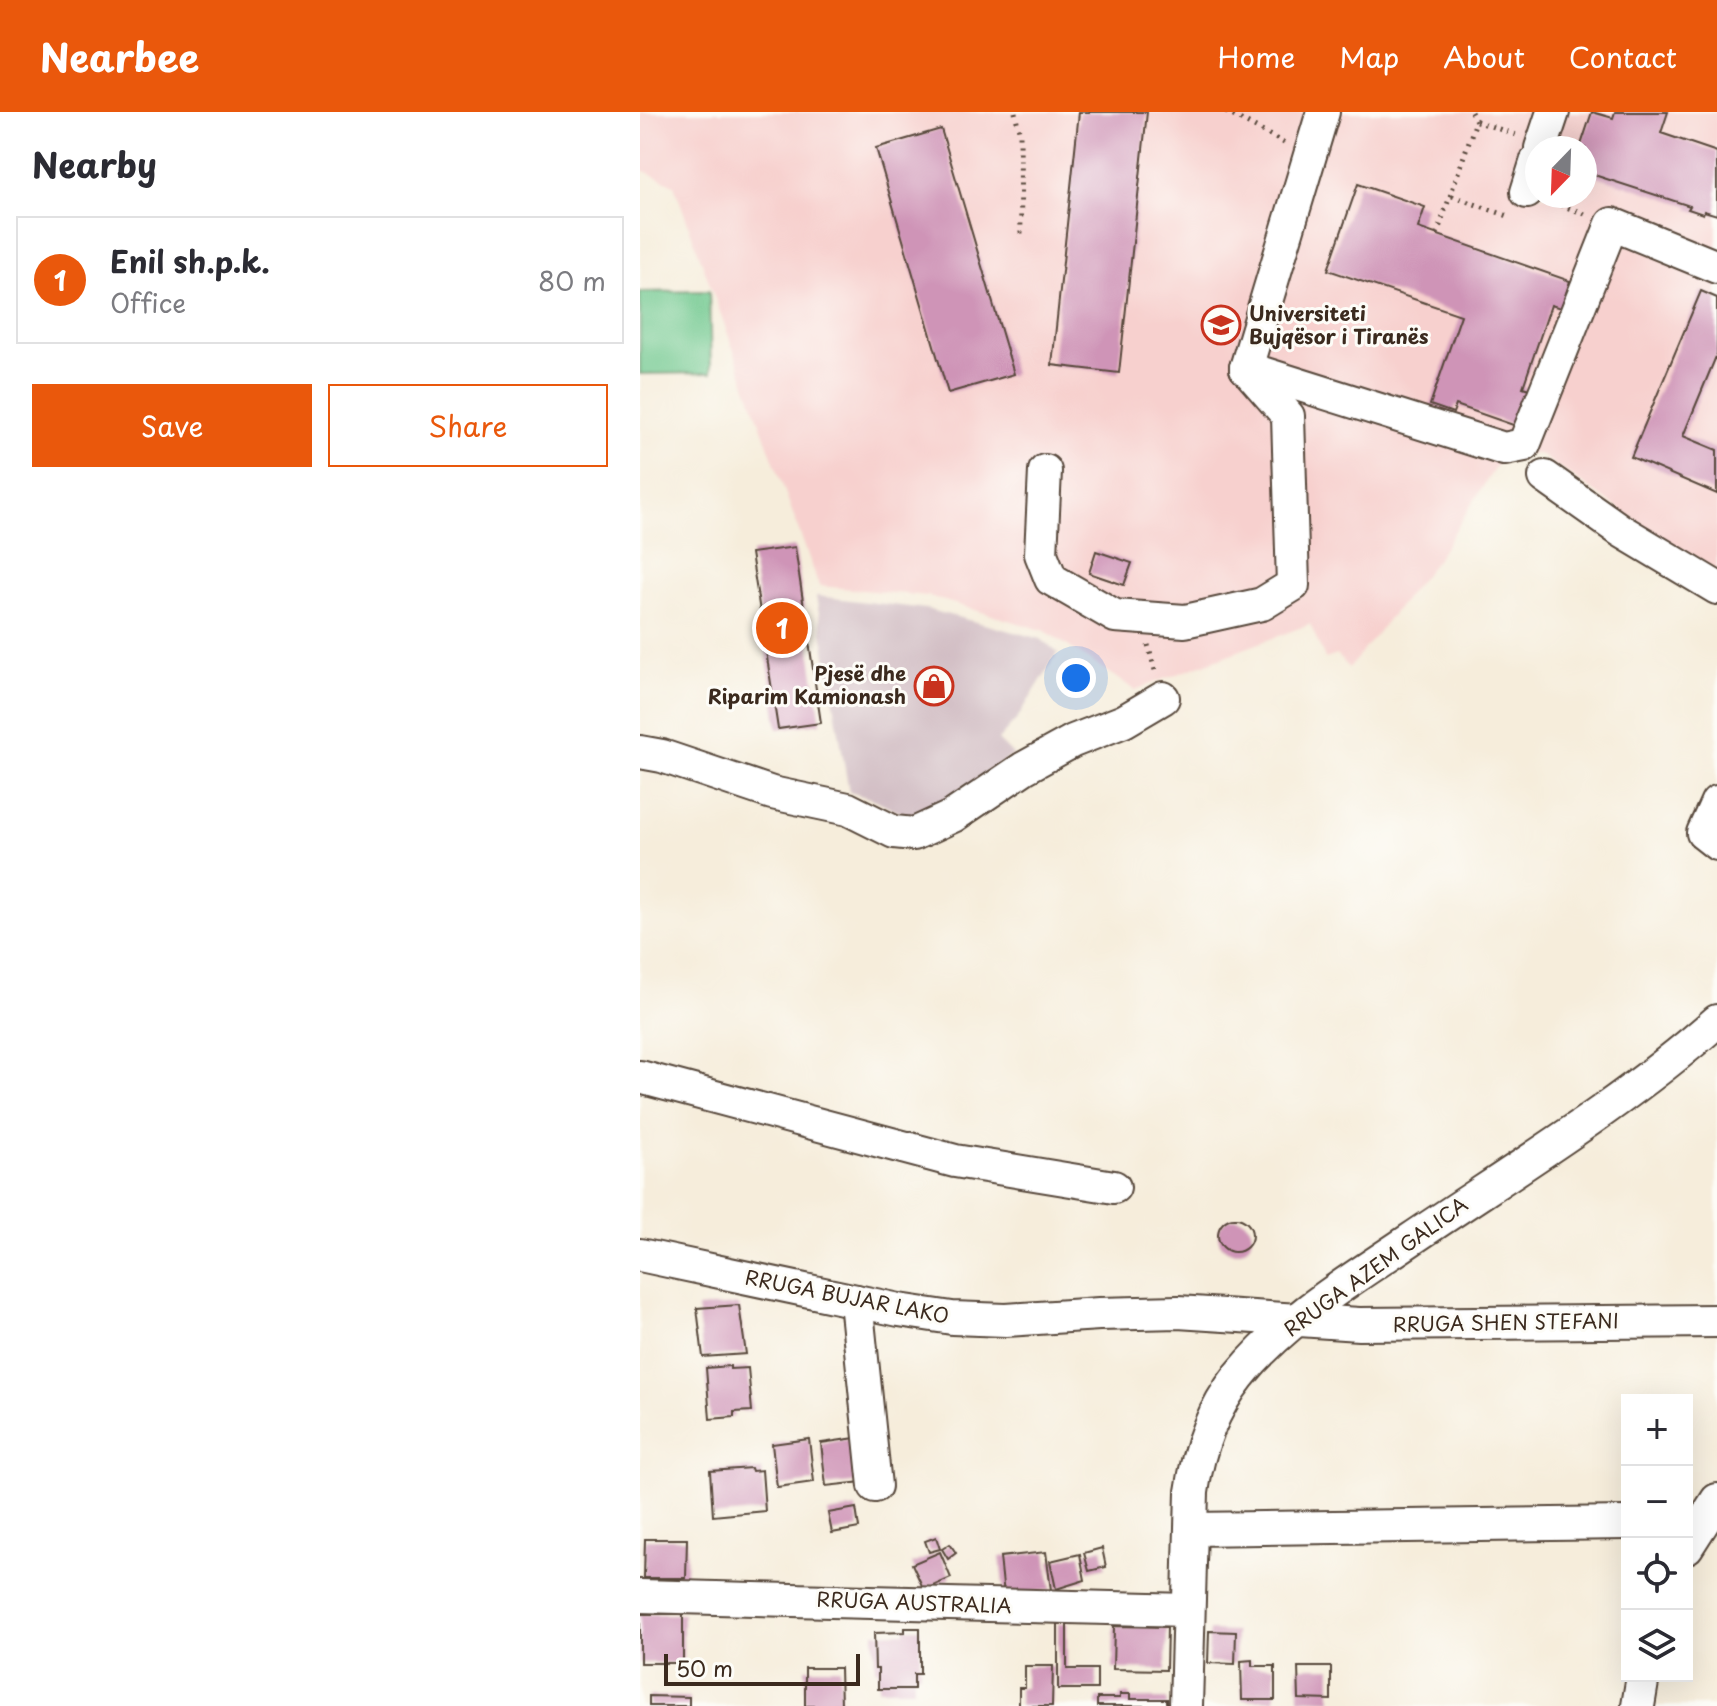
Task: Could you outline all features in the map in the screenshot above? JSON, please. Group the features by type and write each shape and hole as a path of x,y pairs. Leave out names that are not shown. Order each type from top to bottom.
{"street":[{"path":"1246,368 1323,112"},
{"path":"1545,136 1553,112"},
{"path":"1246,368 1504,449 1524,445 1612,224 1717,267"},
{"path":"1045,471 1041,554 1051,579 1115,616 1185,621 1262,604 1293,585 1288,416 1246,368"},
{"path":"1545,477 1620,530 1717,588"},
{"path":"640,752 662,756 772,793 848,809 894,832 914,834 953,816 993,786 1060,748 1124,721 1163,698"},
{"path":"1717,802 1703,833 1717,844"},
{"name":"RRUGA AZEM GALICA","path":"1186,1706 1192,1492 1196,1462 1204,1436 1219,1406 1239,1376 1264,1349 1344,1284 1643,1080 1717,1021"},
{"path":"640,1077 955,1161 1114,1187"},
{"name":"RRUGA BUJAR LAKO","path":"640,1255 952,1318 1006,1320 1178,1312 1296,1321"},
{"path":"856,1301 875,1486"},
{"name":"RRUGA SHEN STEFANI","path":"1296,1321 1359,1324 1717,1321"},
{"path":"1192,1529 1621,1523"},
{"name":"RRUGA AUSTRALIA","path":"640,1596 1188,1610"},
{"path":"1638,1706 1642,1682"}],"path":[{"path":"1015,112 1020,135 1021,239"},
{"path":"1226,112 1310,157"},
{"path":"1471,112 1476,121 1499,129"},
{"path":"1437,234 1476,121"},
{"path":"1452,196 1487,209"}],"shaded area":[{"name":"Universiteti Bujqësor i Tiranës","path":"640,112 1717,112 1717,571 1539,454 1503,455 1437,559 1349,668 1337,655 1325,659 1310,624 1135,690 1045,631 928,596 819,586 674,185 640,169"},
{"name":"Pjesë dhe Riparim Kamionash","path":"816,596 926,609 1041,639 1058,653 1017,719 998,740 1013,755 939,806 916,814 906,815 876,800 849,792"}],"green space":[{"path":"709,291 711,373 640,374 640,292"}],"building":[{"path":"1079,112 1147,112 1119,373 1052,365"},
{"path":"1592,112 1613,118 1615,112 1668,112 1661,133 1717,152 1717,215 1704,211 1703,214 1688,209 1690,206 1597,176 1597,136 1584,136"},
{"path":"941,129 1014,374 948,393 876,148"},
{"path":"1358,184 1425,207 1418,228 1570,281 1561,308 1551,305 1523,387 1529,389 1516,426 1456,405 1453,413 1430,405 1461,315 1328,270"},
{"path":"1701,291 1717,298 1717,354 1683,436 1717,450 1717,494 1631,457"},
{"path":"795,547 821,723 778,729 751,553"},
{"path":"1096,551 1132,563 1124,585 1089,573"},
{"path":"1235,1218 1247,1223 1252,1235 1247,1247 1235,1252 1223,1247 1218,1235 1223,1223"},
{"path":"739,1305 746,1354 703,1357 697,1308"},
{"path":"730,1366 730,1369 748,1368 752,1411 734,1412 734,1417 710,1419 706,1368"},
{"path":"856,1438 862,1482 826,1486 821,1443"},
{"path":"809,1439 814,1482 777,1487 772,1444"},
{"path":"751,1468 752,1471 762,1470 765,1511 713,1516 710,1471"},
{"path":"856,1508 859,1528 832,1533 828,1513"},
{"path":"936,1537 940,1549 929,1552 925,1541"},
{"path":"645,1539 687,1539 686,1578 644,1578"},
{"path":"950,1544 956,1553 948,1559 942,1549"},
{"path":"1102,1548 1106,1567 1089,1571 1084,1553"},
{"path":"940,1552 951,1578 924,1590 912,1564"},
{"path":"1046,1552 1051,1590 1004,1595 1000,1557"},
{"path":"1080,1554 1085,1580 1056,1589 1050,1561"},
{"path":"640,1614 683,1614 683,1663 640,1663"},
{"path":"1067,1623 1067,1669 1097,1669 1097,1689 1058,1689 1058,1624"},
{"path":"1114,1626 1167,1627 1166,1670 1113,1669"},
{"path":"905,1628 920,1628 920,1674 914,1674 914,1689 878,1689 874,1633 905,1632"},
{"path":"1209,1631 1236,1632 1235,1664 1208,1663"},
{"path":"1252,1660 1252,1666 1275,1666 1275,1700 1242,1700 1241,1661"},
{"path":"1025,1666 1053,1666 1052,1706 1019,1706 1019,1688 1025,1688"},
{"path":"1298,1667 1331,1667 1331,1700 1299,1699"},
{"path":"805,1668 840,1668 841,1706 805,1706"},
{"path":"1120,1694 1130,1694 1130,1699 1167,1699 1167,1706 1097,1706 1097,1698 1120,1698"},
{"path":"649,1696 689,1697 689,1706 649,1706"}],"place":[{"name":"Universiteti Bujqësor i Tiranës","path":"1221,325"},
{"name":"Enil sh.p.k.","path":"782,628"},
{"name":"Pjesë dhe Riparim Kamionash","path":"934,686"}]}
